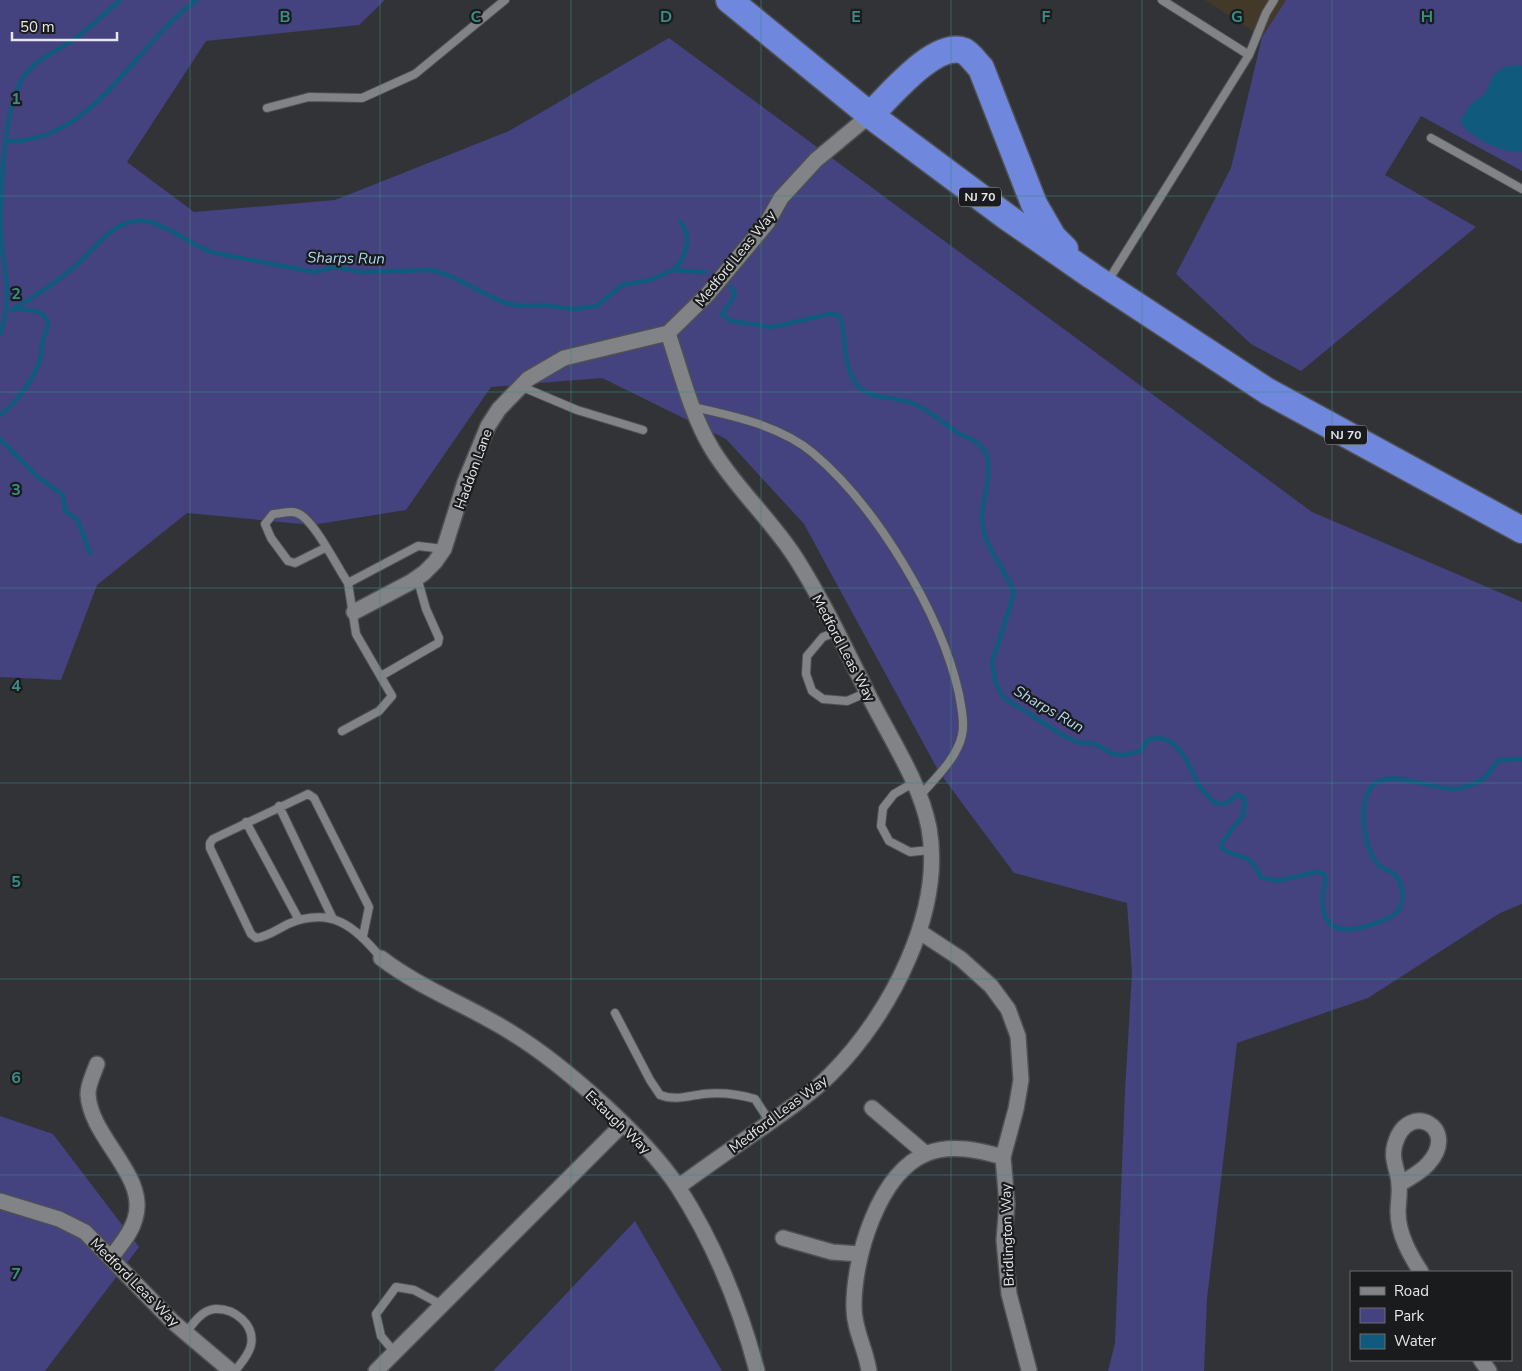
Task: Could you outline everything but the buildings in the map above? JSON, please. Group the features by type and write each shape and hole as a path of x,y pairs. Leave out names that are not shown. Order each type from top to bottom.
{"highway":[{"name":"NJ 70","path":"729,0 870,115 1007,217 1099,280 1267,391 1522,530"},
{"path":"870,115 922,64 941,52 955,50 966,52 981,68 1034,204 1053,237 1099,280"}],"street":[{"name":"Medford Leas Way","path":"678,1187 770,1122 832,1073 856,1044 900,976 920,932 928,899 930,850 928,827 916,790 868,692 796,559 732,479 711,448 693,407 668,333 707,295 767,223 781,198 816,160 870,115"},
{"name":"Haddon Lane","path":"354,612 424,573 444,549 479,444 499,409 520,386 544,368 564,358 668,333"},
{"name":"Bridlington Way","path":"920,932 961,959 981,976 1000,997 1014,1022 1020,1051 1022,1080 1003,1157 1007,1204 1004,1240 1007,1280 1018,1334 1030,1370"},
{"name":"Estaugh Way","path":"381,958 413,980 482,1015 514,1034 573,1080 622,1124 657,1161 678,1187 711,1246 727,1282 757,1371"},
{"path":"97,1064 88,1091 90,1110 98,1128 133,1183 137,1208 131,1230 111,1258"},
{"path":"872,1108 926,1154"},
{"path":"376,1371 622,1124"},
{"path":"869,1371 866,1352 855,1324 855,1279 860,1254 871,1222 892,1184 911,1162 926,1154 943,1150 972,1149 1003,1157"},
{"path":"1400,1184 1398,1215 1401,1232 1407,1249 1421,1271"},
{"name":"Medford Leas Way","path":"0,1201 74,1225 98,1243 152,1302 186,1333 233,1371"},
{"path":"783,1238 832,1252 860,1254"}],"lane":[{"path":"267,108 309,96 362,98 414,74 505,0"},
{"path":"1162,0 1249,55"},
{"path":"1099,280 1249,55 1266,13 1274,0"},
{"path":"1431,138 1522,189"},
{"path":"520,386 577,410 643,430"},
{"path":"693,407 733,416 780,433 812,452 840,479 877,524 934,622 954,671 962,710 962,735 954,755 916,790 894,794 883,808 881,826 889,840 910,852 930,850"},
{"path":"325,548 295,562 288,561 271,538 265,524 273,514 294,512 304,517 325,548 348,584 354,612 356,634 392,696 379,710 342,732"},
{"path":"348,584 418,546 444,549"},
{"path":"381,676 438,643 439,638 426,609 417,577"},
{"path":"836,632 823,637 807,656 806,674 812,691 823,699 847,702 868,692"},
{"path":"332,917 298,920 256,938 251,934 210,848 210,843 213,839 304,794 314,798 369,907 363,936"},
{"path":"279,806 332,917 363,936 381,958"},
{"path":"246,822 298,920"},
{"path":"615,1013 650,1080 660,1095 678,1098 705,1094 737,1094 755,1099 770,1122"},
{"path":"395,1353 381,1336 376,1314 396,1287 414,1290 442,1304"},
{"path":"186,1333 202,1314 215,1309 239,1316 248,1324 252,1334 251,1346 246,1356 233,1371"}],"shaded area":[{"path":"1205,0 1286,0 1262,37"}],"green space":[{"path":"0,0 385,0 359,25 206,41 127,162 194,212 335,200 509,131 669,38 1312,512 1522,602 1522,904 1500,913 1368,998 1237,1043 1207,1299 1204,1371 1108,1371 1115,1343 1125,1090 1132,973 1127,903 1014,873 939,772 804,524 726,439 602,378 491,387 406,510 312,525 187,513 97,585 61,680 0,677"},
{"path":"1286,0 1522,0 1522,171 1421,116 1385,175 1476,227 1301,371 1251,344 1176,274 1231,168 1262,37"},
{"path":"0,1116 53,1134 139,1247 45,1371 0,1371"},
{"path":"635,1221 722,1371 493,1371"}],"water":[{"path":"1522,65 1522,151 1507,151 1497,148 1470,133 1460,121 1471,104 1485,94 1494,74 1506,66"}],"waterway":[{"path":"0,334 7,295 1,233 2,175 7,129 17,90 24,76 34,65 79,35 120,0"},
{"path":"6,141 37,138 64,126 88,109 111,88 174,19 197,0"},
{"name":"Sharps Run","path":"12,310 43,291 72,269 106,235 126,223 138,221 159,225 215,253 314,272 335,267 360,272 432,270 448,275 502,302 519,306 542,305 574,309 597,306 622,285 650,280 673,270 705,272"},
{"path":"673,270 681,260 686,247 686,234 680,222"},
{"name":"Sharps Run","path":"731,287 735,293 734,297 722,314 731,321 773,327 829,314 838,315 841,319 848,365 858,387 872,395 898,399 920,407 955,431 978,443 984,450 987,457 988,473 982,517 983,528 990,548 1006,575 1014,594 992,662 996,684 1004,698 1064,736 1080,743 1093,743 1113,754 1124,755 1140,751 1148,740 1158,738 1167,740 1175,745 1186,760 1201,788 1215,803 1226,804 1238,794 1245,799 1243,815 1221,844 1222,848 1248,859 1257,868 1261,877 1277,881 1316,872 1323,873 1326,878 1323,892 1324,914 1328,922 1335,927 1355,929 1370,925 1392,916 1401,905 1402,887 1398,878 1378,864 1368,846 1364,813 1367,793 1372,786 1380,781 1401,779 1448,789 1457,789 1479,781 1500,760 1522,759"},
{"path":"0,415 13,403 31,380 39,363 43,340 48,326 46,319 37,311 13,310"},
{"path":"0,439 39,478 63,495 65,510 78,521 90,553"}]}
